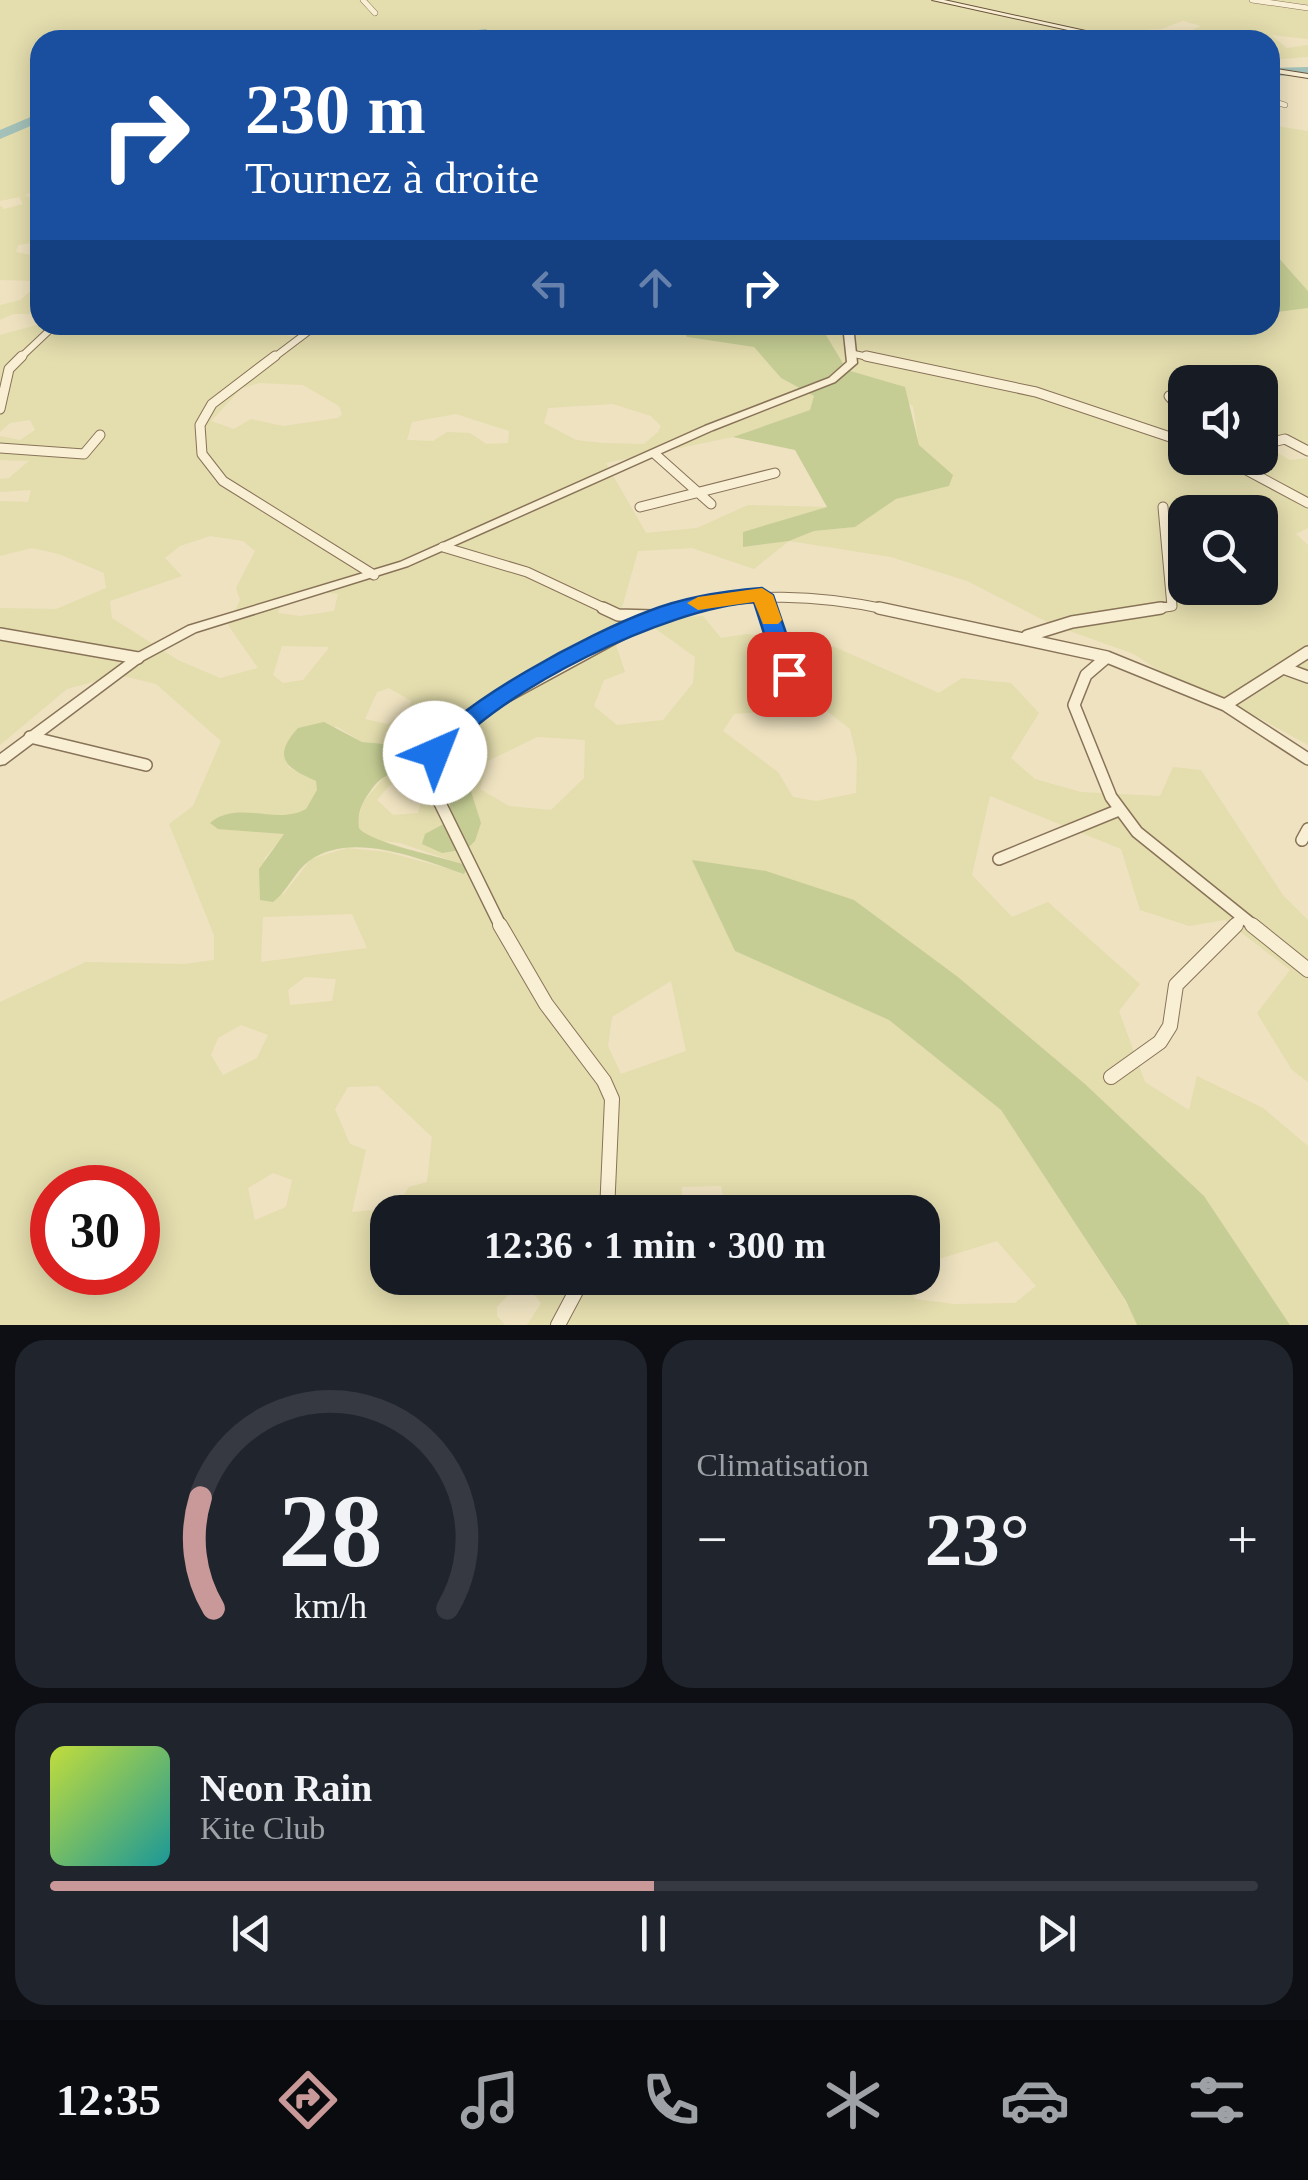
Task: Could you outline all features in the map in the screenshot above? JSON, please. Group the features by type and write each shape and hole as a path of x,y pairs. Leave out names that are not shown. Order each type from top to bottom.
{"main road":[{"path":"935,0 1077,30"},
{"path":"1280,74 1308,76"}],"street":[{"path":"363,0 374,13"},
{"path":"1252,0 1308,8"},
{"path":"1280,103 1285,104"},
{"path":"0,410 9,369 45,335"},
{"path":"303,335 212,404 201,418 198,447 206,465 224,481 374,575"},
{"path":"0,761 138,658 212,621 374,575 832,380 846,370 854,354 850,335"},
{"path":"854,354 1036,392 1168,436"},
{"path":"0,448 76,455 90,451 100,435"},
{"path":"1278,440 1285,438 1308,450"},
{"path":"655,454 711,504"},
{"path":"640,507 775,474"},
{"path":"1256,475 1308,504"},
{"path":"1027,636 1072,622 1172,606 1163,507"},
{"path":"443,547 527,572 618,615 656,615 724,598 762,595 861,604 1088,651 1101,660 1224,706 1308,760"},
{"path":"762,595 789,674"},
{"path":"608,1195 612,1099 604,1081 546,1004 512,948 435,793 432,770 441,740 474,714 656,615"},
{"path":"0,634 138,658"},
{"path":"1224,706 1308,652"},
{"path":"1101,660 1078,689 1074,704 1099,774 1120,810 1137,832 1308,970"},
{"path":"1286,669 1308,677"},
{"path":"30,736 146,765"},
{"path":"999,860 1031,843 1090,827 1120,810"},
{"path":"1110,1078 1160,1042 1170,1026 1176,985 1241,919"},
{"path":"558,1325 574,1295"}],"shaded area":[{"path":"0,0 1308,0 1308,39 1280,36 1280,30 1192,30 1201,26 1183,21 1143,30 30,30 30,193 25,195 30,197 30,243 18,245 16,252 30,255 30,281 0,280 0,205 4,209 23,204 19,197 0,201"},
{"path":"1280,42 1287,48 1308,45 1308,57 1280,59"},
{"path":"1280,127 1308,131 1308,291 1280,259"},
{"path":"30,292 30,314 13,314 0,320 0,305 20,300"},
{"path":"1308,308 1308,450 1278,435 1278,365 1168,365 1168,475 1278,475 1278,453 1290,460 1308,458 1308,528 1296,534 1308,545 1308,745 1261,719 1197,696 1134,654 1053,625 967,581 891,557 789,541 814,531 855,527 896,499 949,486 952,475 919,445 913,406 847,370 826,335 1280,335 1280,312"},
{"path":"30,327 30,335 686,335 754,347 781,378 814,396 811,410 733,437 606,463 646,533 697,528 748,505 828,507 744,532 743,547 789,541 754,569 692,548 638,551 618,622 703,616 721,638 747,634 830,645 939,693 962,678 1011,683 1039,713 1011,758 1035,779 1081,792 1160,796 1173,767 1201,770 1283,895 1308,920 1308,1082 1292,1070 1257,1013 1290,970 1225,920 1189,926 1140,910 1121,849 990,796 972,875 1012,917 1048,902 1140,984 1119,1011 1145,1082 1189,1110 1197,1076 1263,1108 1308,1146 1308,1325 1290,1325 1204,1196 1085,1084 958,977 854,900 693,860 735,951 889,1020 1001,1110 1137,1325 527,1325 541,1303 534,1295 913,1295 915,1299 954,1304 1015,1303 1036,1286 997,1241 940,1259 940,1195 723,1195 721,1186 682,1187 682,1195 404,1195 409,1187 427,1182 432,1137 378,1086 348,1087 335,1109 350,1144 366,1150 352,1212 370,1210 370,1295 508,1295 497,1307 497,1316 505,1325 0,1325 0,1002 86,962 184,964 214,960 214,935 169,824 193,806 221,741 156,684 119,675 67,689 0,745 0,608 56,609 106,588 104,573 59,554 32,548 0,556 0,501 28,502 31,490 0,492 0,479 9,478 29,461 0,460 0,436 20,440 35,430 30,420 10,423 0,432 0,335","holes":["259,383 303,385 339,406 342,414 338,418 283,426 251,419 234,429 211,421 242,388","613,404 651,416 661,426 644,444 576,440 544,423 548,408","456,414 509,431 508,443 486,444 470,433 447,432 433,441 407,440 412,422","210,536 243,541 255,551 236,588 240,600 228,625 258,668 220,678 178,660 112,618 110,601 182,576 165,558 180,546","305,590 338,594 334,611 300,616 278,613 282,602","653,627 695,657 693,683 663,720 617,725 594,706 604,680 625,672 615,642","282,646 328,647 303,680 283,683 273,675","389,688 411,701 408,714 387,724 365,719 377,692","823,708 850,729 857,759 856,793 816,801 793,797 778,772 723,731 734,714","336,726 362,742 397,745 415,754 439,757 468,782 442,853 450,804 422,779 401,771 388,773 363,802 359,828 375,840 400,843 459,863 464,873 387,852 347,848 311,859 283,895 264,859 285,833 220,815 295,815 306,809 318,790 316,781 288,767","537,737 585,740 584,778 551,810 509,806 480,789 488,761","390,785 417,786 421,801 418,813 393,815 377,800","352,914 367,948 261,962 263,917","305,977 336,979 332,1001 290,1005 288,990","671,981 686,1051 621,1074 608,1046 612,1017","241,1025 268,1035 257,1058 223,1075 211,1055 218,1038","273,1173 292,1180 286,1207 255,1220 248,1188"]}],"green space":[{"path":"1280,259 1308,291 1308,308 1280,312"},
{"path":"826,335 847,370 905,387 919,445 953,475 949,486 896,499 855,527 814,531 789,541 743,547 743,532 827,507 795,450 733,437 810,410 814,396 781,378 754,347 687,337"},
{"path":"324,722 362,742 397,745 415,754 450,761 468,782 481,823 475,841 467,849 442,853 422,844 425,834 449,821 450,804 411,775 390,774 380,780 361,808 359,828 393,845 468,866 464,874 386,850 345,848 309,861 273,902 260,900 259,869 284,834 218,829 210,823 232,813 282,815 306,809 317,790 316,781 286,762 285,748 298,728"},
{"path":"692,860 766,871 854,900 958,977 1085,1084 1204,1196 1290,1325 1137,1325 1126,1301 1001,1110 889,1020 735,951"}],"waterway":[{"path":"1280,72 1308,71"},
{"path":"0,135 30,122"}],"slow traffic":[{"path":"698,603 762,595 771,620"}],"route":[{"path":"435,753 441,740 474,714 570,659 656,615 724,598 762,595 789,674"}]}
